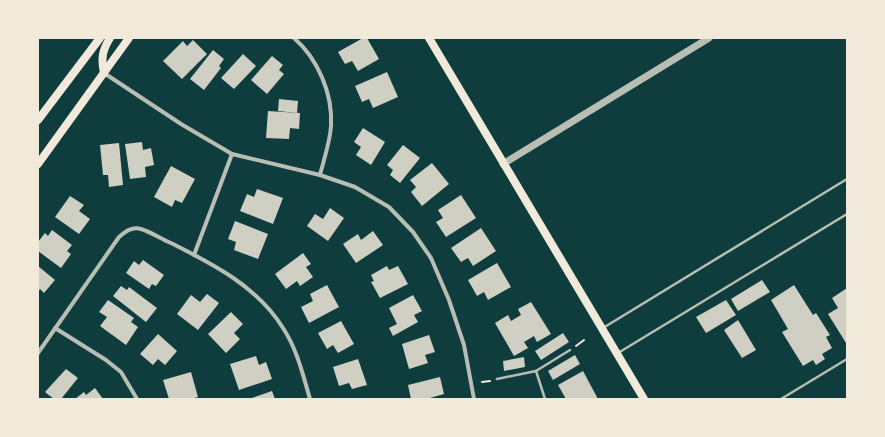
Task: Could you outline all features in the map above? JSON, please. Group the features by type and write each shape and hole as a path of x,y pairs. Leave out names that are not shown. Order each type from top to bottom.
{"main road":[{"path":"38,120 100,38"},
{"path":"104,73 101,60 103,51 110,38"},
{"path":"38,164 129,38"},
{"path":"428,38 644,399"}],"street":[{"path":"294,38 305,48 319,72 330,101 331,127 320,174"},
{"path":"503,164 709,38"},
{"path":"104,73 181,124 232,154 320,174 355,187 389,207 413,232 431,258 449,300 464,345 474,399"},
{"path":"194,255 232,154"},
{"path":"38,353 119,237 129,229 140,228 194,255 245,286 268,306 284,329 300,364 310,399"},
{"path":"55,328 106,360 121,372 136,399"}],"lane":[{"path":"602,328 847,179"},
{"path":"617,354 847,214"},
{"path":"497,379 536,371 570,350"},
{"path":"781,399 847,359"},
{"path":"536,371 545,399"}],"path":[{"path":"570,350 584,340"}],"building":[{"path":"363,38 367,38 379,59 358,71 352,61 345,64 338,52"},
{"path":"193,40 207,54 182,79 163,61 183,41 187,46"},
{"path":"213,50 224,59 219,66 221,68 204,90 190,79"},
{"path":"243,54 256,66 234,89 221,78"},
{"path":"272,56 283,65 279,70 284,74 267,94 251,80"},
{"path":"387,72 398,97 373,108 369,99 362,102 355,86"},
{"path":"279,99 298,101 297,113 278,111"},
{"path":"268,111 300,113 299,129 290,128 289,139 266,138"},
{"path":"363,128 385,142 371,165 356,155 361,147 354,142"},
{"path":"142,142 143,150 151,148 154,165 145,167 146,177 130,179 125,144"},
{"path":"119,143 123,185 109,187 108,175 103,175 100,145"},
{"path":"403,145 420,158 400,183 390,175 393,170 387,165"},
{"path":"432,163 449,184 422,206 411,192 416,187 410,180"},
{"path":"171,166 195,179 182,203 175,200 172,207 154,197"},
{"path":"257,189 283,198 273,224 240,211 247,194 254,197"},
{"path":"461,195 476,218 446,237 436,222 443,218 438,210"},
{"path":"70,196 84,205 79,211 90,219 79,234 55,217"},
{"path":"330,208 344,218 328,241 307,226 315,214 323,219"},
{"path":"235,221 268,234 258,259 234,250 236,242 228,239"},
{"path":"481,228 496,251 473,266 468,258 461,262 451,248"},
{"path":"52,230 72,245 67,251 71,254 61,268 38,251 38,242 45,233 48,236"},
{"path":"373,231 383,245 356,263 343,244 358,234 361,240"},
{"path":"303,253 311,264 306,267 313,277 300,286 297,281 286,289 275,274"},
{"path":"143,260 164,275 156,286 152,284 149,289 126,273 134,261 139,265"},
{"path":"497,263 511,287 488,300 484,292 477,296 468,280"},
{"path":"38,266 55,280 44,293 40,289 38,292"},
{"path":"387,266 389,270 398,266 408,284 380,298 371,282 374,281 371,275"},
{"path":"762,280 770,292 738,311 731,299"},
{"path":"327,285 339,307 309,323 301,307 313,301 310,294"},
{"path":"794,285 813,315 816,313 830,335 826,337 832,348 822,354 825,359 816,365 813,360 803,366 782,332 788,329 771,300"},
{"path":"121,286 127,290 129,287 157,308 146,322 113,296"},
{"path":"847,288 846,343 828,314 838,308 832,298"},
{"path":"207,294 219,303 198,330 177,314 191,295 200,302"},
{"path":"413,295 422,311 414,315 418,322 393,336 389,328 397,324 389,308"},
{"path":"108,300 134,318 131,322 138,327 126,345 100,326 107,317 99,312"},
{"path":"726,300 736,315 706,333 696,317"},
{"path":"531,302 551,334 537,342 534,336 524,342 528,348 514,356 495,323 508,315 511,321 521,315 518,309"},
{"path":"231,312 243,324 234,333 240,339 226,353 208,334"},
{"path":"738,320 756,350 742,358 724,330"},
{"path":"341,321 354,344 338,353 333,345 327,349 318,333"},
{"path":"563,333 569,342 541,360 535,351"},
{"path":"158,334 177,351 165,365 158,359 153,365 140,354"},
{"path":"429,335 435,352 425,355 428,363 409,369 402,344"},
{"path":"575,355 580,364 553,380 548,371"},
{"path":"256,356 259,365 266,362 272,379 239,390 230,364"},
{"path":"524,357 525,367 504,371 503,361"},
{"path":"358,359 367,385 352,389 349,383 339,386 333,367"},
{"path":"66,369 78,378 61,399 54,399 45,392"},
{"path":"583,371 598,399 566,399 558,385"},
{"path":"191,372 198,397 191,399 169,399 163,380"},
{"path":"440,377 444,394 430,399 411,399 408,385"},
{"path":"95,388 103,399 75,399 84,392 86,395"},
{"path":"272,391 275,399 249,399"}]}
